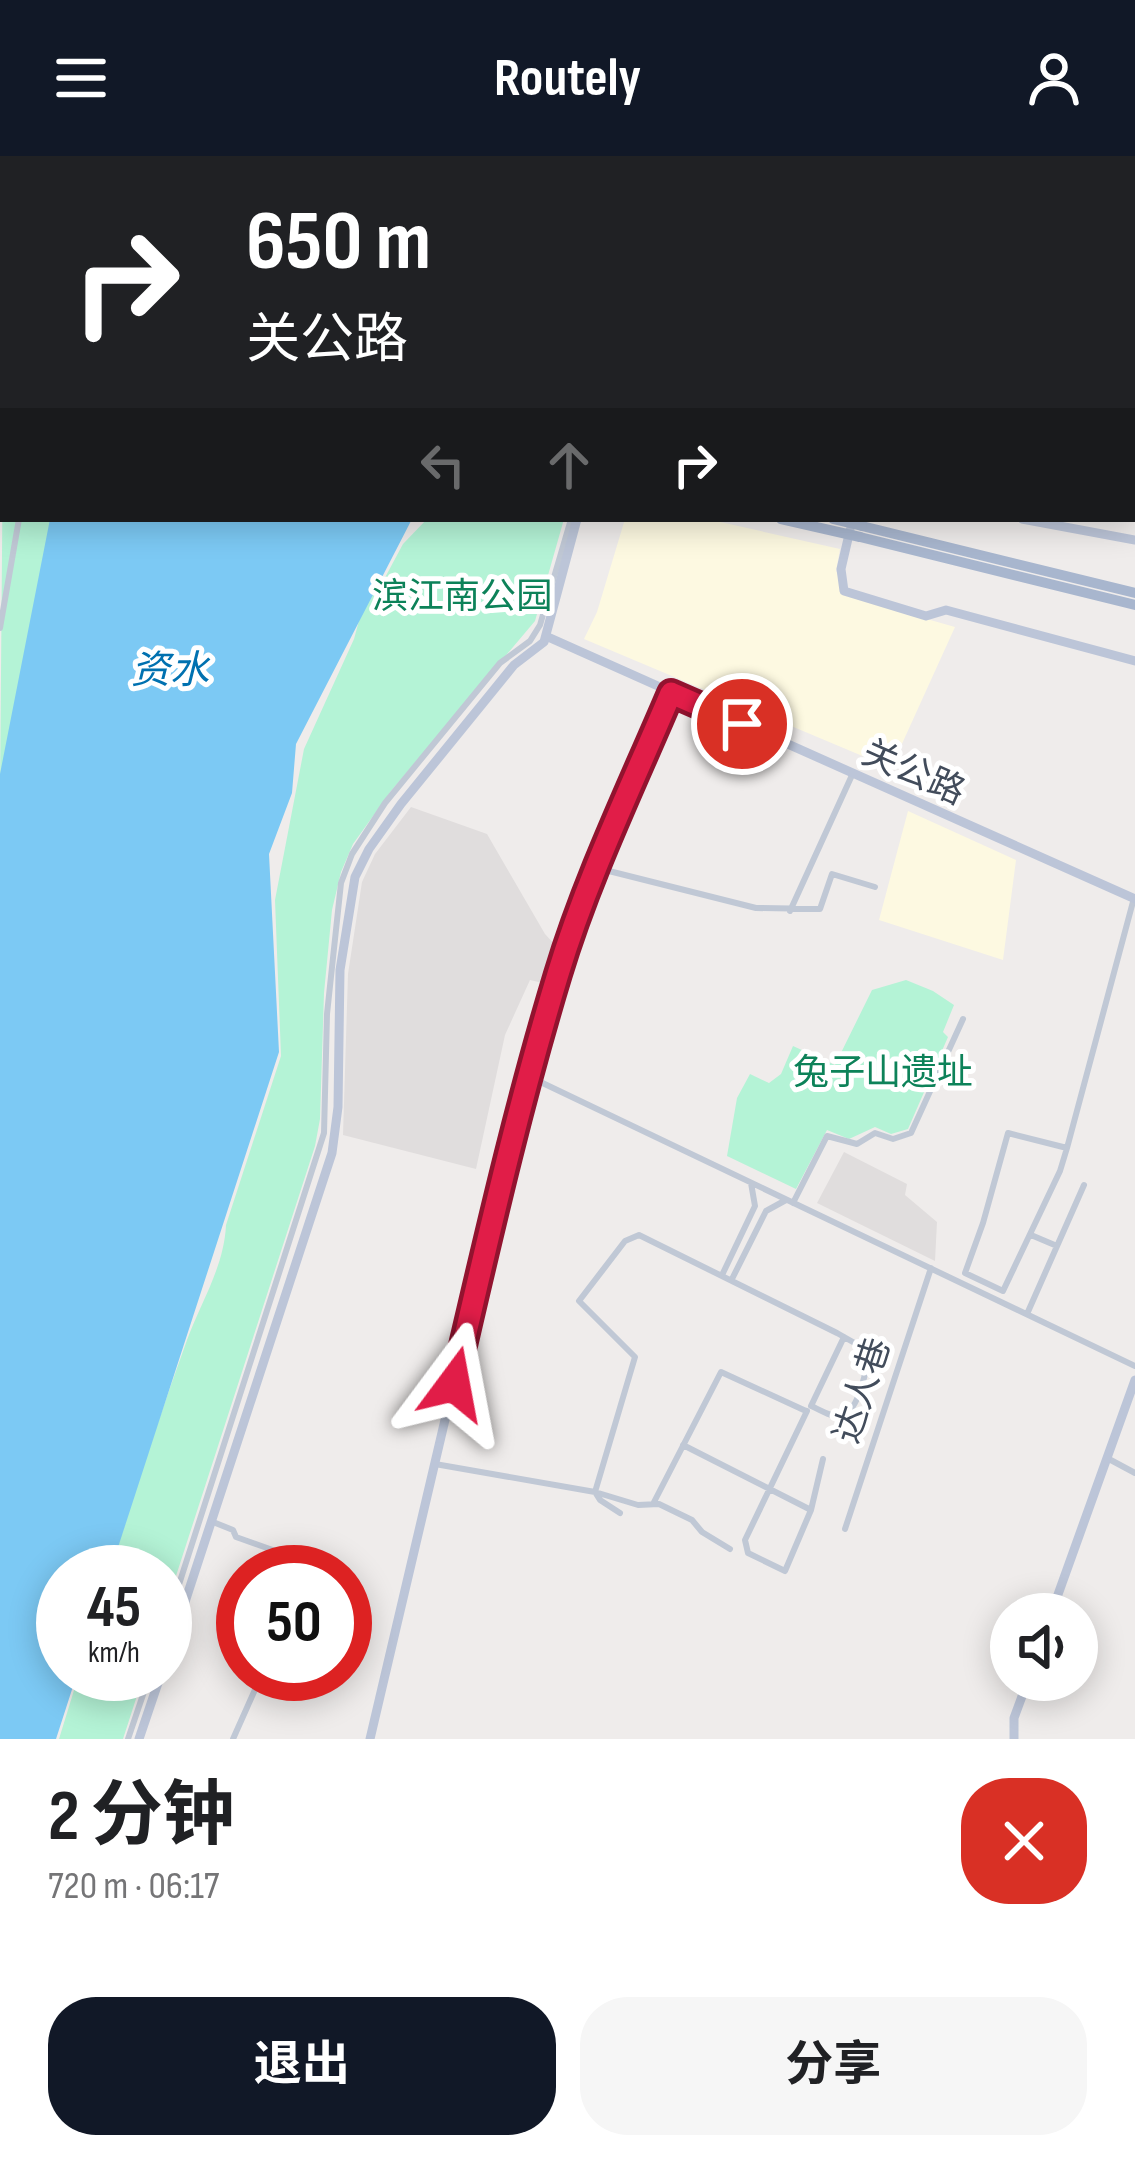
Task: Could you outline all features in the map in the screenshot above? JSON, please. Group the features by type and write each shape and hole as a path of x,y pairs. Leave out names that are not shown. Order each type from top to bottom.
{"main road":[{"path":"810,522 858,527 1135,593"},
{"path":"858,527 1135,605"}],"street":[{"path":"0,628 18,522"},
{"path":"192,1584 332,1154 338,1107 340,970 355,878 401,804 514,665 548,637 573,522"},
{"path":"192,1545 324,1133 327,1014 341,883 352,854 385,803 500,664 530,640 540,625 573,522"},
{"path":"1038,522 1135,540"},
{"path":"858,527 842,569 844,592 926,616 946,610 1135,661"},
{"name":"关公路","path":"548,637 1134,898"},
{"path":"370,1739 559,971 671,693"},
{"path":"790,910 853,773"},
{"path":"597,868 756,908 820,909 832,874 875,887"},
{"path":"1067,1148 1008,1132 964,1273 1003,1291 1031,1235 1067,1148 1134,898"},
{"path":"732,1279 766,1211 790,1201 827,1136 857,1144 875,1133 893,1139 911,1133 963,1019"},
{"path":"530,1077 1135,1366"},
{"path":"722,1274 755,1206 751,1183"},
{"path":"1027,1314 1084,1185"},
{"path":"620,1513 595,1492 635,1357 579,1301 625,1241 639,1235 844,1336 867,1350 868,1362 851,1409 841,1416 721,1372 653,1504"},
{"path":"1031,1235 1057,1246"},
{"name":"达人巷","path":"845,1529 931,1268"},
{"path":"823,1460 811,1510 785,1571 748,1553 745,1540 844,1336"},
{"path":"1059,1593 1135,1380"},
{"path":"683,1445 811,1510"},
{"path":"1107,1458 1134,1472"},
{"path":"435,1464 595,1492 638,1505 653,1504 692,1520 730,1549"},
{"path":"213,1522 259,1545"},
{"path":"128,1739 141,1701"},
{"path":"139,1739 152,1701"},
{"path":"233,1739 250,1701"},
{"path":"1014,1739 1020,1701"}],"shaded area":[{"path":"624,522 720,522 840,549 836,571 850,597 955,627 891,768 584,639"},
{"path":"411,807 487,834 557,947 547,984 530,980 505,1035 476,1169 343,1135 348,974 362,882 375,854"},
{"path":"908,811 1016,860 1003,960 879,920"},
{"path":"844,1152 907,1184 905,1195 937,1222 935,1261 817,1203"}],"green space":[{"path":"2,522 51,522 0,795"},
{"name":"滨江南公园","path":"424,522 563,522 535,621 391,791 353,844 332,910 315,1146 186,1545 119,1545 177,1369 216,1270 281,1056 275,900 304,749 354,639 363,606 381,585 403,544"},
{"name":"兔子山遗址","path":"906,980 954,1005 943,1032 948,1037 908,1129 891,1134 875,1127 849,1139 827,1130 796,1189 727,1156 737,1098 750,1074 769,1083 781,1074 793,1046 835,1065 872,990"},
{"path":"71,1701 135,1701 123,1739 59,1739"}],"water":[{"name":"资水","path":"49,522 410,522 296,744 292,793 269,854 279,1052 119,1545 36,1545 36,1701 68,1701 56,1739 0,1739 0,774"}],"route":[{"path":"454,1384 503,1173 559,971 595,872 671,693 742,724"}]}
